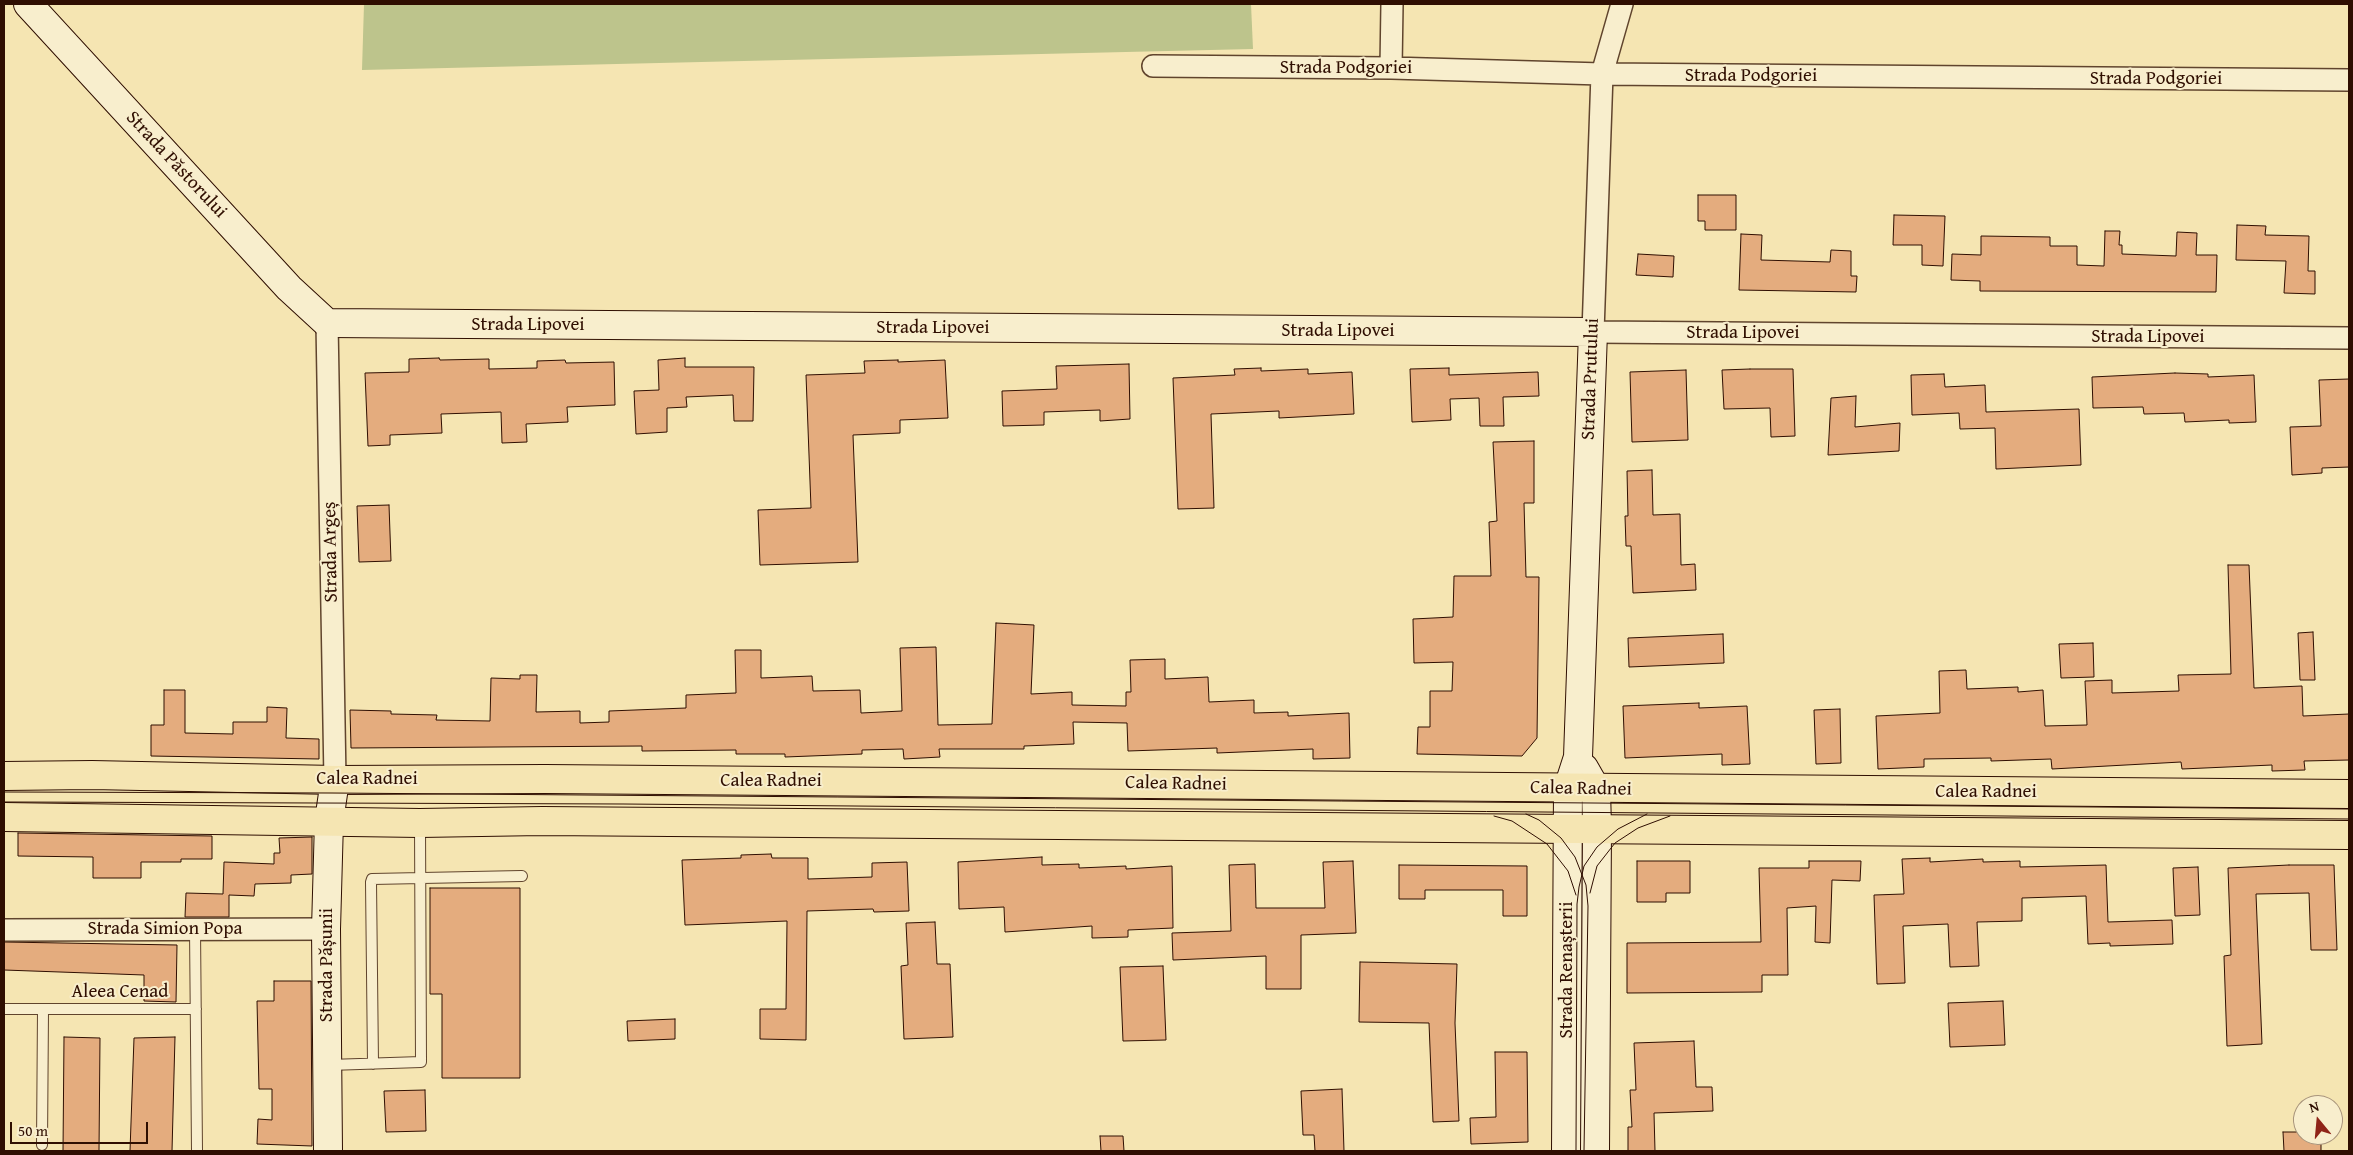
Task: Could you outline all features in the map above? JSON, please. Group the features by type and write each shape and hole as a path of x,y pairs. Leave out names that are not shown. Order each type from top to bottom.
{"main road":[{"name":"Calea Radnei","path":"4,776 92,775 335,780 545,779 2349,794"},
{"name":"Calea Radnei","path":"4,817 420,823 542,821 2349,835"}],"street":[{"name":"Strada Păstorului","path":"28,4 289,288 328,323"},
{"path":"1391,68 1392,4"},
{"name":"Strada Prutului","path":"1568,788 1578,757 1602,74 1622,4"},
{"name":"Strada Podgoriei","path":"1152,66 1391,68 1602,74 2349,80"},
{"name":"Strada Lipovei","path":"328,323 2349,338"},
{"name":"Strada Argeș","path":"328,323 335,780"},
{"path":"1578,757 1596,789"},
{"name":"Strada Pășunii","path":"328,1151 326,929 329,821 335,780"},
{"name":"Strada Renașterii","path":"1566,1151 1568,788"},
{"name":"Strada Renașterii","path":"1595,1151 1596,789"},
{"name":"Strada Simion Popa","path":"4,930 326,929"}],"lane":[{"path":"328,1065 421,1062 420,823"},
{"path":"373,1064 370,882 377,877 522,876"},
{"name":"Aleea Cenad","path":"194,929 197,1151"},
{"name":"Aleea Cenad","path":"4,1009 196,1009"},
{"path":"42,1145 44,1010"}],"green space":[{"path":"364,4 1251,4 1253,49 362,70"}],"building":[{"path":"1698,195 1736,195 1736,230 1705,230 1705,221 1698,221"},
{"path":"1894,215 1945,216 1943,266 1922,265 1922,245 1893,245"},
{"path":"2237,225 2266,226 2265,235 2309,236 2308,271 2315,271 2315,294 2284,293 2286,261 2236,260"},
{"path":"2105,231 2120,231 2119,245 2122,245 2122,254 2176,256 2177,232 2197,233 2196,255 2217,255 2216,292 1980,291 1980,281 1951,280 1952,254 1981,255 1981,236 2050,237 2050,246 2077,246 2077,265 2104,266"},
{"path":"1741,234 1762,235 1761,260 1830,262 1831,250 1851,251 1851,276 1857,276 1856,292 1739,290"},
{"path":"1638,254 1674,256 1673,277 1636,275"},
{"path":"439,358 440,360 489,359 489,369 537,368 537,361 565,360 566,363 614,362 615,405 567,407 568,422 526,424 527,442 502,443 501,412 441,414 442,433 390,435 390,445 368,446 365,373 409,372 409,359"},
{"path":"685,358 685,367 754,367 753,421 734,421 733,395 686,397 687,407 667,408 667,432 636,434 634,391 659,390 658,360"},
{"path":"898,360 898,362 945,360 948,418 900,420 900,433 853,435 858,562 760,565 758,510 811,508 806,375 865,373 864,361"},
{"path":"1129,364 1130,419 1100,421 1100,410 1044,412 1044,425 1003,426 1002,391 1057,389 1056,366"},
{"path":"1261,368 1261,371 1308,369 1308,374 1352,372 1354,414 1279,418 1279,411 1211,414 1214,508 1178,509 1173,378 1235,375 1234,369"},
{"path":"1449,368 1449,375 1538,372 1539,396 1503,397 1504,426 1480,426 1479,398 1450,399 1451,420 1412,422 1410,369"},
{"path":"1793,369 1795,436 1771,437 1770,408 1724,409 1722,370"},
{"path":"1686,370 1688,440 1632,442 1630,372"},
{"path":"2175,373 2208,374 2208,377 2254,375 2256,422 2229,423 2229,420 2185,422 2184,413 2144,414 2143,407 2093,408 2092,377"},
{"path":"1944,374 1945,387 1985,385 1986,412 2079,409 2081,465 1996,469 1995,428 1960,429 1959,413 1912,415 1911,375"},
{"path":"2349,379 2349,467 2322,468 2322,473 2292,475 2290,427 2321,426 2319,380"},
{"path":"1856,396 1855,427 1900,423 1899,451 1828,455 1831,398"},
{"path":"1534,441 1534,503 1524,503 1526,577 1539,577 1537,738 1522,756 1417,754 1418,727 1430,727 1430,691 1452,691 1453,662 1414,663 1413,619 1453,617 1454,576 1491,576 1489,522 1497,521 1493,442"},
{"path":"1652,470 1653,515 1680,514 1681,565 1695,564 1696,590 1633,593 1631,546 1626,546 1625,516 1628,516 1627,471"},
{"path":"389,505 391,561 359,562 357,506"},
{"path":"2228,565 2249,565 2254,688 2302,686 2303,716 2349,714 2349,760 2304,761 2305,770 2272,771 2272,765 2182,769 2181,762 2052,769 2051,759 1991,761 1991,758 1924,759 1924,767 1878,769 1876,716 1940,713 1939,671 1966,670 1967,689 2018,687 2018,692 2043,690 2045,726 2087,725 2085,681 2112,680 2112,693 2179,691 2178,675 2231,674"},
{"path":"996,623 1034,625 1031,694 1072,692 1072,705 1126,706 1126,692 1131,692 1130,660 1165,659 1165,679 1208,677 1209,702 1254,700 1254,713 1288,712 1288,716 1349,713 1350,758 1313,759 1313,749 1217,753 1217,748 1128,751 1127,723 1073,722 1074,744 1024,746 1024,749 939,749 940,757 904,759 903,749 862,750 862,754 785,757 785,754 736,754 736,750 642,751 642,746 351,748 350,710 391,711 391,714 437,715 436,720 490,721 491,678 520,679 520,675 537,675 536,712 580,711 580,723 609,722 609,711 686,708 686,695 736,693 735,650 761,650 761,678 812,676 813,691 860,690 861,713 902,711 900,648 936,647 938,725 992,724"},
{"path":"2313,632 2315,680 2300,680 2298,633"},
{"path":"1723,634 1724,663 1629,667 1628,638"},
{"path":"2093,643 2094,677 2061,678 2059,644"},
{"path":"164,690 185,690 185,733 233,734 233,722 267,722 267,707 287,708 286,738 319,739 319,759 151,756 151,725 164,725"},
{"path":"1699,703 1699,708 1747,706 1750,764 1722,765 1722,754 1625,758 1623,706"},
{"path":"1840,709 1841,763 1816,764 1814,710"},
{"path":"18,833 212,836 212,859 181,859 181,862 141,862 141,878 93,878 93,857 18,856"},
{"path":"312,837 312,874 291,875 291,883 255,884 254,896 229,895 229,917 185,917 186,893 223,894 224,862 274,864 274,853 280,853 279,838"},
{"path":"771,854 772,858 808,858 808,879 872,877 872,863 907,862 909,911 874,912 873,909 807,911 806,1040 760,1039 760,1009 786,1009 787,921 685,925 682,860 741,858 741,855"},
{"path":"1042,857 1042,865 1079,864 1079,868 1126,866 1126,869 1172,866 1173,928 1128,930 1128,937 1092,938 1092,926 1005,932 1004,907 959,909 958,862"},
{"path":"1930,858 1930,862 1983,859 1983,862 2020,861 2020,867 2106,865 2108,922 2172,920 2173,944 2110,946 2110,943 2088,944 2086,896 2022,898 2022,921 1977,922 1979,966 1950,967 1948,924 1903,926 1905,983 1877,984 1874,895 1904,894 1902,859"},
{"path":"1353,861 1356,933 1301,935 1301,989 1266,989 1266,956 1173,960 1172,933 1231,931 1229,865 1255,864 1256,908 1325,908 1323,862"},
{"path":"1637,861 1690,861 1690,893 1666,893 1666,902 1637,902"},
{"path":"1809,861 1861,861 1860,881 1832,880 1830,943 1815,942 1816,906 1787,908 1788,975 1762,975 1762,992 1627,993 1627,943 1761,942 1759,868 1809,868"},
{"path":"1399,865 1527,866 1527,916 1503,916 1503,890 1425,890 1425,899 1399,899"},
{"path":"2334,865 2337,950 2311,950 2309,893 2256,894 2262,1044 2227,1046 2224,956 2231,955 2228,868"},
{"path":"2198,867 2200,915 2175,916 2173,868"},
{"path":"430,888 520,888 520,1078 442,1078 442,994 430,994"},
{"path":"935,922 937,964 950,964 953,1037 904,1039 901,966 908,965 906,923"},
{"path":"4,942 177,945 176,1002 144,1001 144,975 4,970"},
{"path":"1360,962 1457,964 1455,1023 1459,1121 1433,1122 1429,1023 1359,1022"},
{"path":"1163,966 1166,1040 1123,1041 1120,967"},
{"path":"274,981 311,981 312,1146 257,1144 258,1119 272,1120 272,1089 259,1089 257,1001 274,1001"},
{"path":"2003,1001 2005,1045 1950,1047 1948,1003"},
{"path":"675,1019 675,1039 628,1041 627,1021"},
{"path":"64,1037 100,1038 99,1151 63,1151"},
{"path":"175,1037 172,1151 130,1151 134,1038"},
{"path":"1694,1041 1696,1087 1712,1087 1713,1111 1654,1113 1655,1151 1628,1151 1628,1127 1632,1127 1630,1090 1636,1090 1634,1043"},
{"path":"1495,1052 1527,1052 1528,1142 1471,1144 1470,1118 1496,1117"},
{"path":"1342,1089 1344,1151 1315,1151 1314,1135 1303,1135 1301,1091"},
{"path":"425,1090 426,1131 386,1132 384,1091"},
{"path":"2283,1132 2293,1132 2293,1145 2321,1145 2321,1151 2284,1151"},
{"path":"1100,1136 1123,1136 1124,1151 1101,1151"}],"tram line":[{"path":"4,792 2349,809"},
{"path":"4,802 624,804 2349,819"},
{"path":"1526,814 1539,820 1561,838 1575,857 1586,885 1588,906 1584,1151"},
{"path":"1576,1151 1577,904 1579,887 1584,866 1597,847 1618,829 1647,814"},
{"path":"1494,816 1512,821 1547,844 1568,871 1576,895"},
{"path":"1590,893 1597,866 1615,843 1638,828 1670,816"}]}
